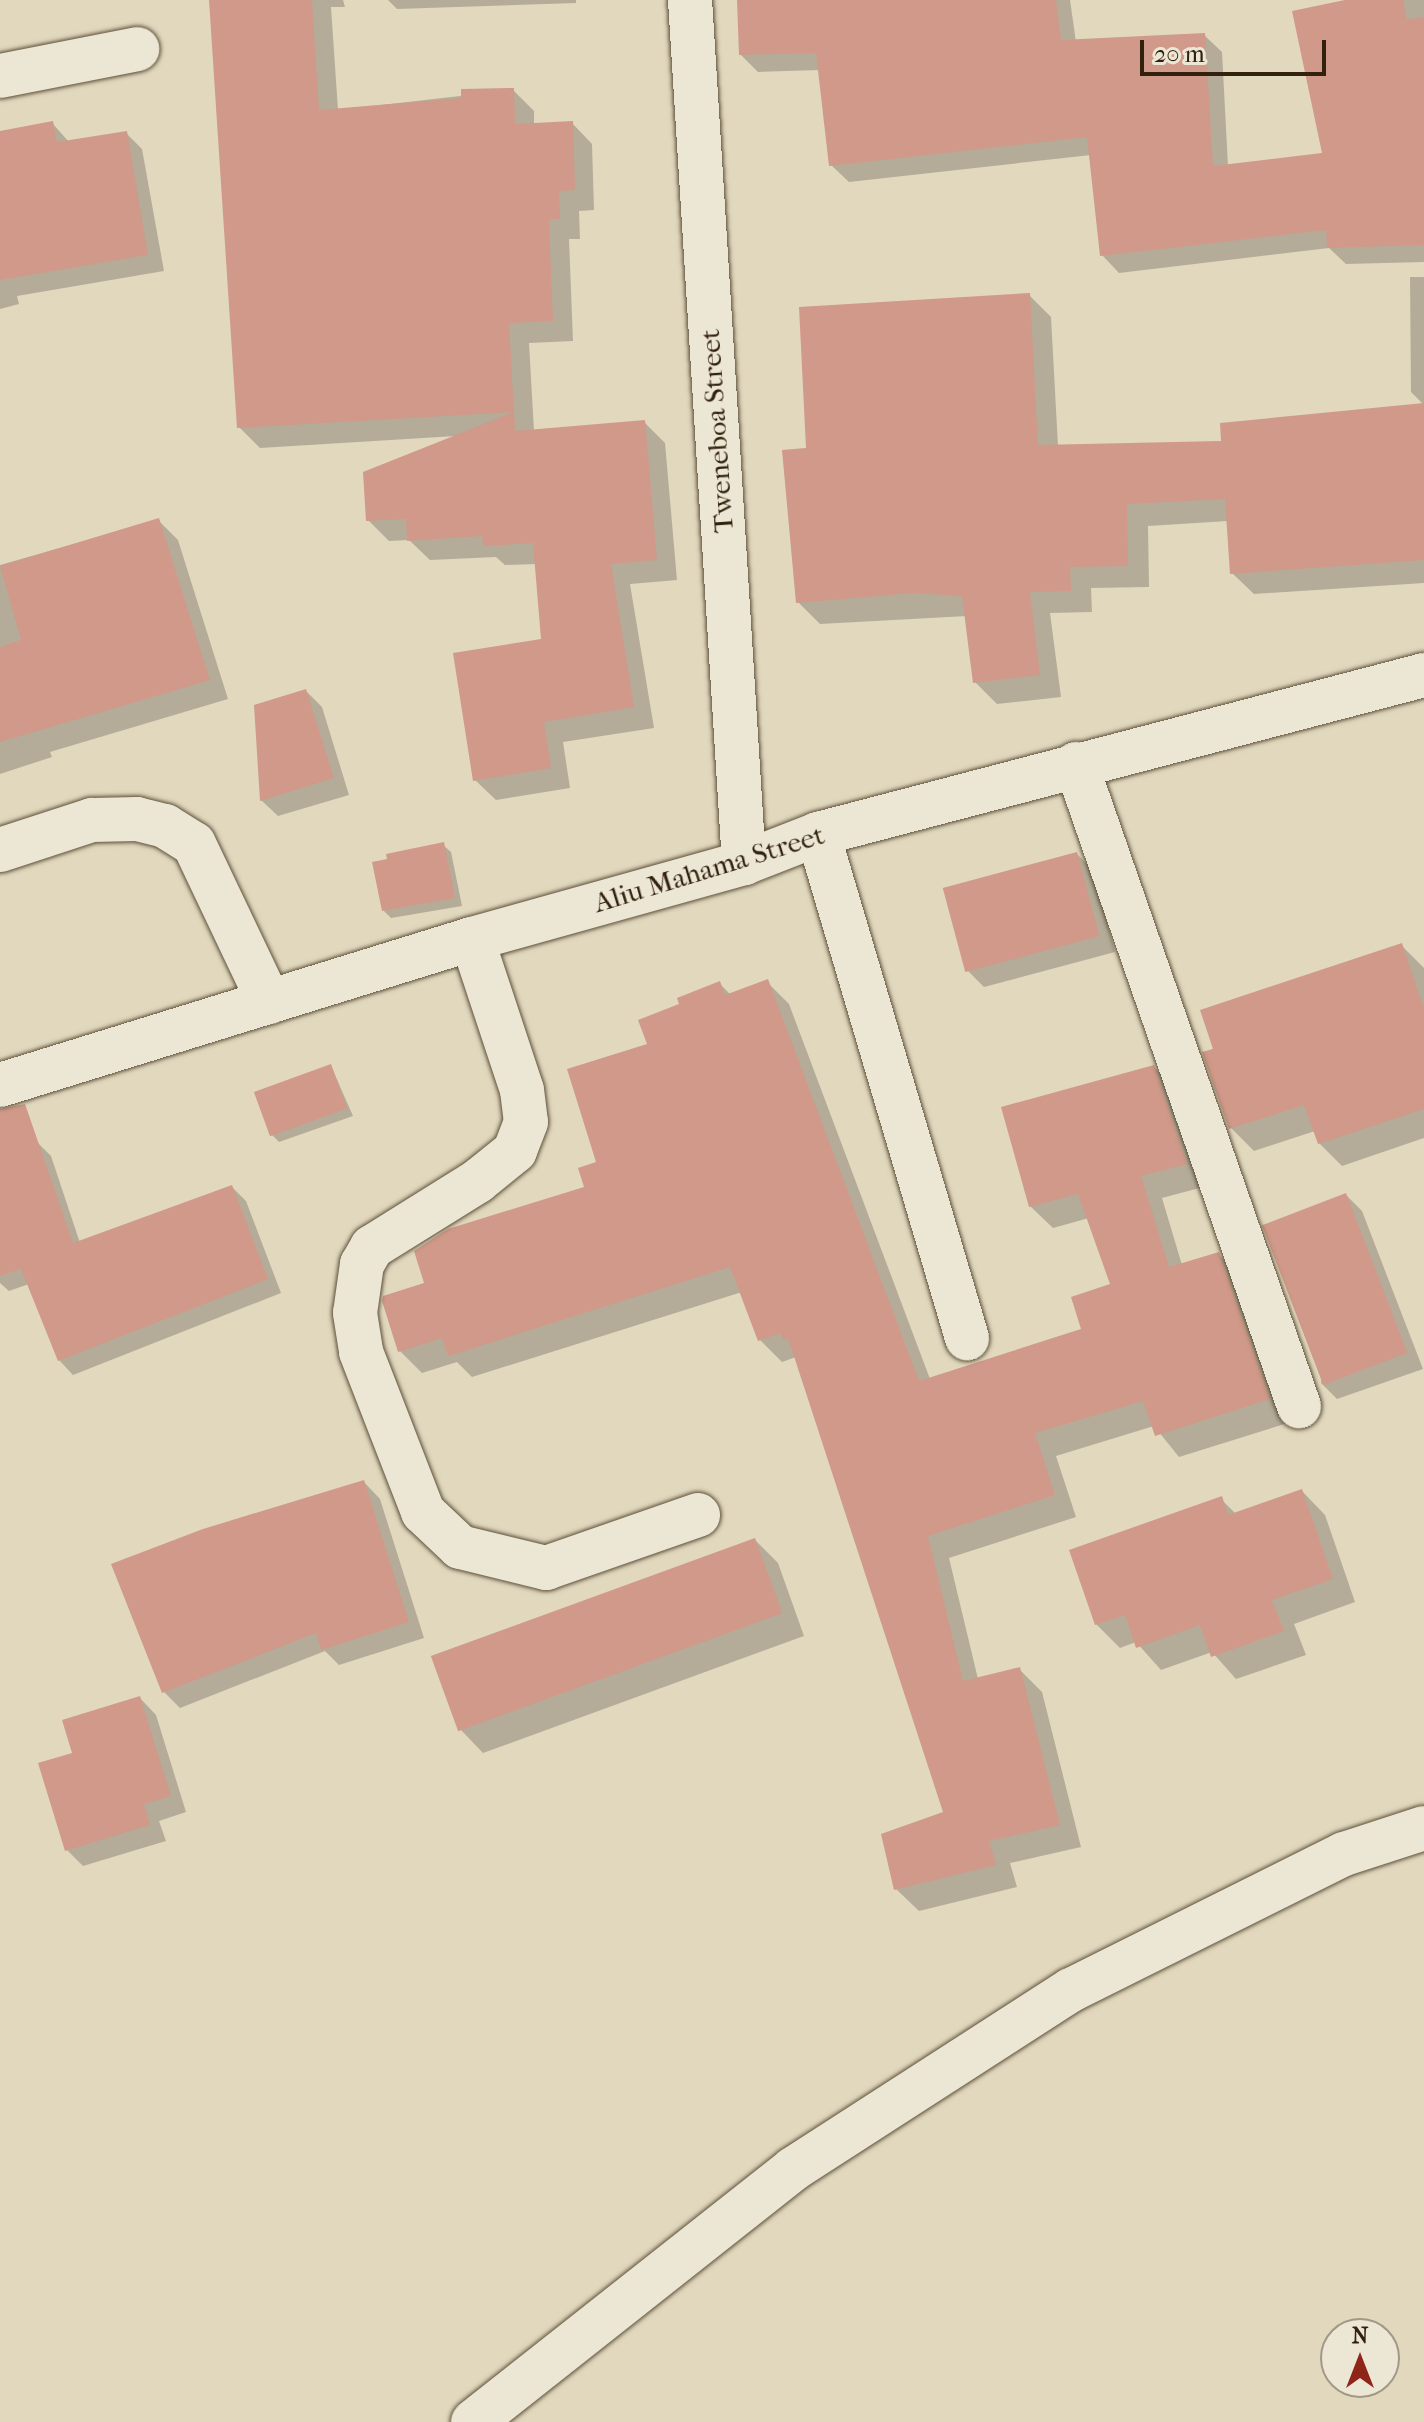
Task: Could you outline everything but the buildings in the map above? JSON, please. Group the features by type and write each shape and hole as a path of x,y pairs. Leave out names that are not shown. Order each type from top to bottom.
{"street":[{"name":"Tweneboa Street","path":"690,0 744,863"},
{"path":"0,76 137,49"},
{"name":"Aliu Mahama Street","path":"0,1085 472,939 744,863 818,834 1424,675"},
{"path":"1076,764 1299,1406"},
{"path":"0,850 92,820 137,819 165,826 194,844 269,1002"},
{"path":"818,834 967,1338"},
{"path":"472,939 522,1090 526,1122 515,1151 372,1247 362,1264 355,1313 361,1352 423,1512 460,1547 546,1568 698,1515"},
{"path":"473,2422 793,2169 1071,1990 1344,1854 1424,1828"}]}
